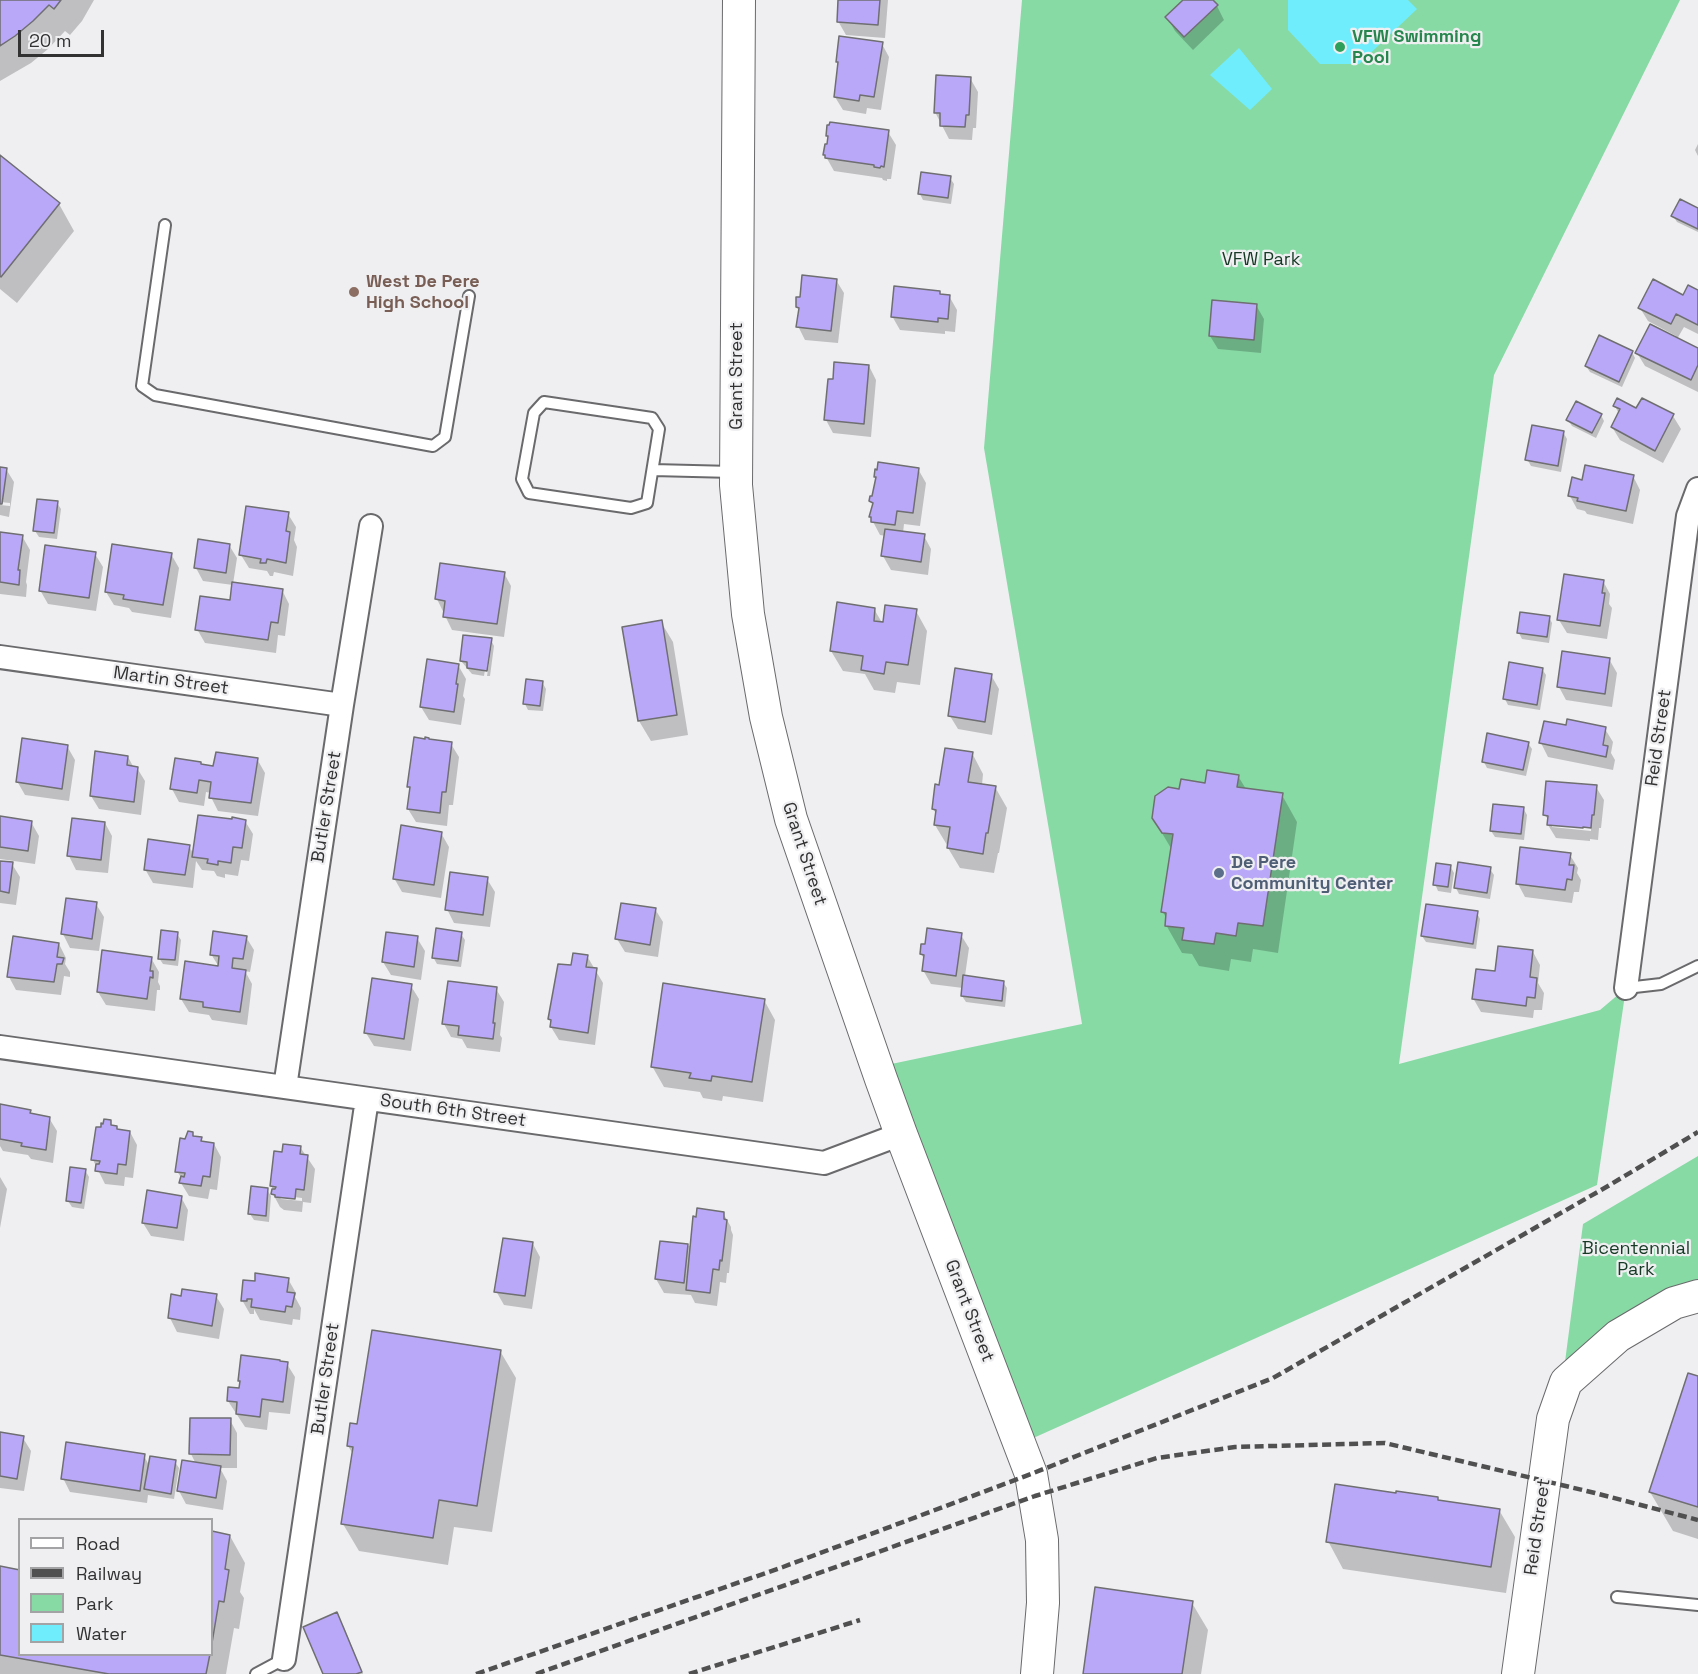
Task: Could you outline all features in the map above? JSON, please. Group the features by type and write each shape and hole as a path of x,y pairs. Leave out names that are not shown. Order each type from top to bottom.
{"street":[{"name":"Grant Street","path":"739,0 736,485 748,614 766,717 788,807 901,1134 1031,1474 1042,1540 1043,1603 1037,1674"},
{"name":"Reid Street","path":"1626,988 1688,516 1698,489"},
{"name":"Butler Street","path":"285,1087 371,526"},
{"name":"Martin Street","path":"0,657 342,705"},
{"name":"South 6th Street","path":"0,1047 824,1163 901,1134"},
{"name":"Butler Street","path":"284,1659 367,1099"},
{"name":"Reid Street","path":"1518,1674 1553,1419 1566,1382 1618,1336 1674,1303 1698,1296"}],"lane":[{"path":"165,225 142,386 155,395 433,446 445,437 469,296"},
{"path":"544,402 652,418 659,429 652,470 647,503 631,508 529,493 522,479 534,413 544,402"},
{"path":"652,470 736,472"},
{"path":"1626,988 1661,984 1698,966"},
{"path":"1617,1597 1698,1605"},
{"path":"256,1674 284,1659"}],"green space":[{"name":"VFW Park","path":"1022,0 1680,0 1494,375 1399,1064 1600,1010 1626,988 1597,1185 1020,1444 877,1067 1082,1024 984,448"},
{"name":"Bicentennial Park","path":"1698,1156 1698,1296 1674,1303 1560,1400 1583,1224"}],"water":[{"name":"VFW Swimming Pool","path":"1288,0 1408,0 1417,9 1359,64 1320,64 1288,30"},
{"path":"1239,48 1272,89 1250,110 1210,75"}],"building":[{"path":"0,0 61,0 54,9 49,5 33,21 0,46"},
{"path":"838,0 880,0 878,25 837,22"},
{"path":"1183,0 1213,0 1218,5 1184,37 1165,17"},
{"path":"839,36 883,42 874,97 860,95 859,101 834,97"},
{"path":"936,75 971,77 969,115 966,115 965,127 940,126 940,113 934,113"},
{"path":"830,122 889,130 884,167 825,158 823,155 825,144 827,144 827,125"},
{"path":"0,155 60,203 1,277 0,276"},
{"path":"921,172 951,176 948,198 918,194"},
{"path":"1680,199 1698,208 1698,229 1671,216"},
{"path":"802,275 837,279 831,331 796,327 799,308 796,307 796,297 800,297"},
{"path":"1653,279 1683,295 1688,285 1698,290 1698,325 1676,314 1671,324 1638,308"},
{"path":"894,286 940,291 940,294 950,295 948,319 938,318 938,322 891,317"},
{"path":"1212,300 1257,304 1254,340 1209,336"},
{"path":"1650,324 1698,348 1698,365 1691,380 1635,353"},
{"path":"1599,335 1633,351 1619,382 1585,366"},
{"path":"834,362 869,365 864,424 824,420 828,379 833,379"},
{"path":"1617,398 1636,408 1642,398 1674,414 1655,451 1611,427 1620,409 1613,406"},
{"path":"1576,401 1602,414 1592,433 1566,420"},
{"path":"1532,425 1564,431 1558,466 1525,460"},
{"path":"878,462 919,468 913,513 897,511 895,525 871,522 871,517 869,517 873,503 869,501"},
{"path":"1585,465 1634,475 1626,511 1577,501 1578,498 1568,496 1572,477 1582,480"},
{"path":"0,467 7,468 2,504 0,504"},
{"path":"37,499 58,501 54,533 33,531"},
{"path":"246,506 289,512 286,531 290,532 286,563 267,559 266,563 260,563 261,559 239,555"},
{"path":"885,529 925,534 921,562 881,556"},
{"path":"0,532 23,535 18,570 20,570 19,585 0,582"},
{"path":"198,539 230,544 226,573 194,568"},
{"path":"112,544 172,553 163,605 123,599 124,595 105,592"},
{"path":"45,545 96,552 89,598 39,591"},
{"path":"440,563 505,572 497,624 443,617 445,601 435,599"},
{"path":"1564,574 1604,580 1602,593 1605,593 1600,626 1557,620"},
{"path":"232,582 283,589 278,623 271,622 268,640 195,630 200,596 230,600"},
{"path":"837,602 875,608 874,621 883,622 885,605 917,609 908,665 886,662 884,674 861,670 863,656 830,651"},
{"path":"1520,612 1550,616 1547,637 1517,633"},
{"path":"662,620 677,715 638,721 622,627"},
{"path":"463,635 492,638 487,671 467,668 467,662 460,661"},
{"path":"1562,651 1610,658 1605,694 1557,687"},
{"path":"427,659 459,664 454,712 420,707"},
{"path":"1509,662 1543,668 1537,705 1503,699"},
{"path":"955,668 992,674 985,722 948,716"},
{"path":"526,679 543,681 540,706 523,704"},
{"path":"1567,719 1606,727 1603,745 1608,746 1606,757 1539,743 1544,721 1566,725"},
{"path":"1487,733 1529,742 1523,770 1482,762"},
{"path":"414,737 452,742 446,792 442,792 440,813 407,809 410,787 407,787"},
{"path":"22,738 68,745 62,789 16,782"},
{"path":"945,748 973,752 968,782 996,786 983,854 947,848 950,827 934,825 936,810 932,809 935,784 939,785"},
{"path":"95,751 128,756 127,765 138,767 134,802 90,796"},
{"path":"216,752 258,758 251,803 209,798 211,782 199,780 197,793 170,789 175,758 213,766"},
{"name":"De Pere Community Center","path":"1207,770 1239,775 1237,787 1283,793 1263,926 1238,923 1236,936 1216,933 1214,944 1182,940 1184,928 1165,926 1166,913 1161,912 1173,834 1162,833 1152,818 1155,796 1168,787 1179,789 1181,779 1205,783"},
{"path":"1546,781 1597,785 1591,828 1547,825 1548,816 1543,815"},
{"path":"1493,804 1524,807 1521,834 1490,831"},
{"path":"198,815 246,820 242,848 233,847 231,863 218,861 218,865 207,863 208,859 192,857"},
{"path":"0,816 32,821 28,851 0,847"},
{"path":"72,818 105,822 101,860 67,856"},
{"path":"401,825 442,832 434,885 393,879"},
{"path":"148,839 190,845 185,875 144,870"},
{"path":"1520,847 1571,853 1569,865 1574,865 1572,880 1567,879 1565,890 1516,884"},
{"path":"0,861 13,862 9,893 0,891"},
{"path":"1458,862 1491,867 1487,893 1454,888"},
{"path":"1436,863 1451,865 1448,887 1433,885"},
{"path":"450,872 488,877 483,915 445,910"},
{"path":"66,898 97,902 92,939 61,934"},
{"path":"621,903 656,908 650,945 615,939"},
{"path":"1426,904 1478,911 1473,944 1421,936"},
{"path":"436,928 462,932 458,961 432,958"},
{"path":"927,928 962,933 956,976 922,971 924,955 920,954 921,944 925,944"},
{"path":"161,930 178,932 175,960 158,959"},
{"path":"213,931 247,936 243,959 233,958 232,968 246,970 240,1012 203,1007 203,1002 180,999 185,961 218,966 219,956 210,955"},
{"path":"386,932 418,936 414,967 382,962"},
{"path":"13,936 59,943 57,957 64,958 62,964 57,964 54,982 7,977"},
{"path":"1498,946 1533,950 1530,977 1537,978 1535,998 1527,997 1526,1006 1472,999 1476,969 1495,971"},
{"path":"102,950 152,957 150,971 153,971 153,978 150,977 147,999 97,992"},
{"path":"573,953 588,955 586,967 597,968 588,1033 550,1027 551,1020 548,1019 558,964 571,965"},
{"path":"963,975 1004,981 1002,1001 961,996"},
{"path":"372,978 412,984 404,1039 364,1033"},
{"path":"448,981 497,987 493,1039 458,1035 459,1026 442,1024"},
{"path":"663,983 765,999 752,1082 712,1076 711,1081 689,1078 691,1073 651,1067"},
{"path":"0,1104 31,1110 30,1113 50,1117 46,1150 21,1146 22,1143 0,1139"},
{"path":"104,1119 111,1120 111,1125 117,1126 117,1129 130,1131 126,1165 118,1164 117,1174 95,1171 96,1164 100,1161 91,1160 96,1127 101,1127"},
{"path":"188,1131 193,1132 193,1136 202,1137 201,1141 214,1143 210,1177 203,1176 201,1186 179,1183 181,1176 184,1177 185,1173 175,1172 180,1138 185,1139"},
{"path":"283,1144 301,1146 300,1154 308,1155 304,1190 296,1189 295,1199 275,1197 271,1194 272,1189 276,1187 270,1186 274,1151 282,1152"},
{"path":"70,1167 86,1169 81,1203 66,1201"},
{"path":"251,1186 268,1188 266,1216 248,1214"},
{"path":"147,1190 182,1196 177,1228 142,1223"},
{"path":"697,1208 724,1212 724,1219 727,1220 722,1261 720,1260 719,1270 713,1269 710,1293 686,1290 693,1216 696,1217"},
{"path":"503,1238 533,1242 525,1296 494,1292"},
{"path":"660,1241 688,1244 684,1283 655,1279"},
{"path":"255,1273 289,1278 287,1292 295,1293 292,1307 286,1306 285,1312 251,1307 252,1299 241,1301 243,1280 255,1281"},
{"path":"182,1289 217,1294 212,1326 168,1318 171,1294 181,1296"},
{"path":"372,1330 501,1350 477,1506 439,1500 433,1538 341,1524 353,1447 347,1446 350,1423 357,1424"},
{"path":"241,1355 288,1362 283,1402 262,1399 260,1417 236,1414 237,1402 227,1401 228,1387 239,1388"},
{"path":"1688,1373 1698,1376 1698,1507 1649,1492"},
{"path":"190,1418 231,1418 230,1455 189,1454"},
{"path":"0,1432 24,1436 17,1479 0,1476"},
{"path":"66,1442 145,1454 140,1491 61,1479"},
{"path":"150,1456 176,1460 171,1494 144,1489"},
{"path":"182,1460 221,1466 216,1498 177,1491"},
{"path":"1335,1484 1438,1497 1438,1500 1500,1509 1491,1567 1326,1542"},
{"path":"213,1531 230,1535 225,1569 229,1570 224,1602 219,1601 213,1637"},
{"path":"0,1566 18,1570 18,1656 210,1656 206,1674 109,1674 0,1655"},
{"path":"1095,1587 1193,1601 1182,1674 1083,1674"},
{"path":"337,1612 362,1672 323,1674 303,1627"}],"railway":[{"path":"476,1674 783,1567 1031,1474 1273,1378 1698,1132"},
{"path":"536,1674 1035,1496 1157,1458 1235,1447 1385,1443 1698,1520"},
{"path":"689,1674 860,1620"}],"place":[{"name":"VFW Swimming Pool","path":"1340,47"},
{"name":"West De Pere High School","path":"354,292"},
{"name":"De Pere Community Center","path":"1219,873"}]}
